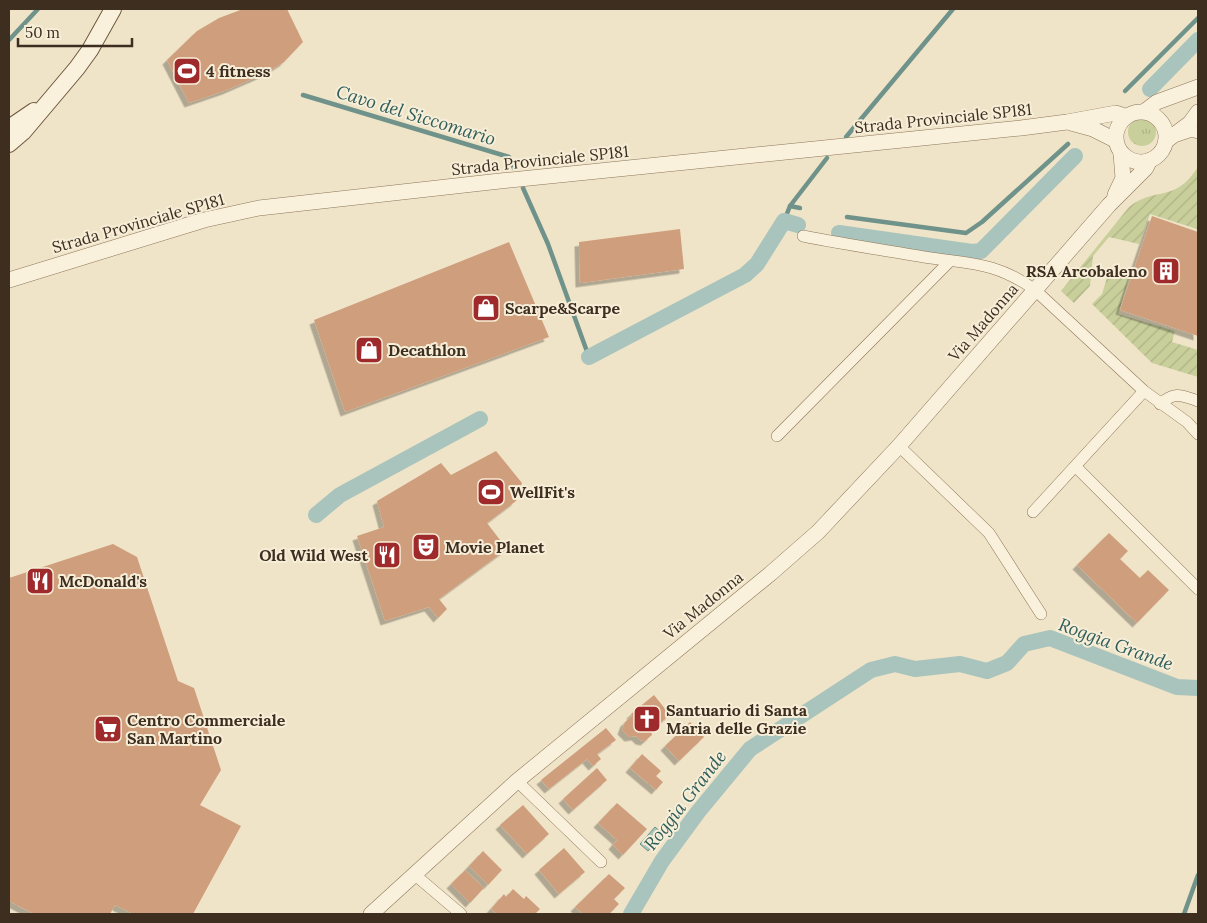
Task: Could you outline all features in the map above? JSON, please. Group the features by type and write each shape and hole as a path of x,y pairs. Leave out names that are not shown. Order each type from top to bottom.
{"main road":[{"path":"9,144 23,132 46,103 61,88 90,50 113,9"},
{"path":"9,128 46,103"}],"street":[{"path":"1145,111 1159,118 1164,125 1166,141 1163,149 1150,160 1140,162 1130,160 1118,147 1116,131 1126,116 1135,112 1145,111 1157,102 1182,95 1198,87"},
{"path":"1166,141 1190,123 1198,112"},
{"name":"Strada Provinciale SP181","path":"9,280 204,220 259,208 1067,122 1116,113 1126,116"},
{"name":"Strada Provinciale SP181","path":"1067,122 1093,129 1118,147"},
{"path":"1166,141 1192,131 1198,133"},
{"name":"Via Madonna","path":"1109,205 1123,178 1118,147"},
{"name":"Via Madonna","path":"371,914 517,781 795,552 852,497 899,446 1109,205 1146,168 1150,160"},
{"name":"Via Madonna","path":"803,236 950,261 977,263 998,268 1016,276 1035,290"},
{"path":"777,436 950,261"},
{"name":"Strada Provinciale SP181","path":"9,274 25,274"},
{"path":"1035,290 1144,391 1183,419 1198,434"},
{"path":"1033,512 1144,391"},
{"path":"1160,404 1168,396 1174,395 1198,401"},
{"path":"899,446 989,533 1041,614"},
{"path":"1076,467 1198,589"},
{"path":"517,781 600,862"},
{"path":"414,874 461,914"}],"green space":[{"path":"1142,118 1152,122 1156,132 1152,142 1142,146 1132,142 1128,132 1132,122"},
{"path":"1198,167 1197,229 1150,214 1139,244 1109,237 1093,256 1090,286 1074,303 1061,291 1129,207 1147,197 1181,186"},
{"path":"1109,271 1129,278 1118,314 1175,331 1172,342 1198,350 1198,377 1152,363 1092,304 1102,294"}],"water":[{"path":"655,827 663,834 648,851 640,844"}],"building":[{"path":"243,9 287,9 303,42 284,62 268,72 227,90 189,103 167,60 197,31 219,18"},
{"name":"RSA Arcobaleno","path":"1152,216 1198,232 1198,336 1120,310"},
{"path":"680,229 684,269 580,283 579,242"},
{"path":"509,242 549,337 345,412 314,320"},
{"path":"496,451 522,483 516,501 487,523 507,549 439,599 447,609 438,618 429,607 385,621 357,536 384,527 377,501 441,463 451,475"},
{"path":"1109,533 1128,551 1120,559 1140,578 1148,570 1169,590 1137,623 1077,565"},
{"name":"Centro Commerciale San Martino","path":"113,544 137,557 178,681 194,688 221,770 200,805 241,826 193,914 133,914 115,905 110,914 34,914 9,901 9,578"},
{"name":"Santuario di Santa Maria delle Grazie","path":"654,695 670,715 651,730 652,735 645,741 640,740 636,736 629,737 622,730 625,722 632,716 631,714"},
{"path":"690,722 704,737 679,761 665,746"},
{"path":"606,728 616,740 597,754 601,759 593,766 587,759 549,789 541,780"},
{"path":"642,754 661,771 656,776 663,782 656,790 630,768"},
{"path":"597,768 607,780 573,810 563,799"},
{"path":"617,803 647,829 623,855 613,845 617,840 598,823"},
{"path":"523,805 549,834 527,854 500,825"},
{"path":"564,848 585,872 559,894 539,870"},
{"path":"483,851 502,870 488,885 469,866"},
{"path":"465,870 484,888 470,903 451,884"},
{"path":"609,874 625,888 614,899 619,904 609,914 583,914 575,907"},
{"path":"513,889 524,899 526,896 540,909 535,914 497,914 491,909 504,894 506,897"}],"waterway":[{"name":"Cavo del Siccomario","path":"9,40 38,9"},
{"name":"Cavo del Siccomario","path":"846,137 953,9"},
{"name":"Cavo del Siccomario","path":"1125,91 1198,18"},
{"path":"1150,89 1198,40"},
{"name":"Cavo del Siccomario","path":"303,95 509,157 514,168"},
{"name":"Cavo del Siccomario","path":"847,217 966,233 982,222 1068,144"},
{"path":"839,233 972,252 981,251 1075,156"},
{"name":"Cavo del Siccomario","path":"784,221 790,206 827,158"},
{"name":"Cavo del Siccomario","path":"523,188 548,244 589,357"},
{"name":"Cavo del Siccomario","path":"790,206 800,208"},
{"path":"589,357 745,275 757,264 784,221 798,225"},
{"path":"316,515 340,495 480,419"},
{"name":"Roggia Grande","path":"631,914 662,861 698,812 750,749 871,670 895,664 915,669 960,664 987,671 1007,663 1024,644 1050,638 1177,687 1198,688"},
{"name":"Cavo del Siccomario","path":"1184,914 1198,875"}],"place":[{"name":"4 fitness","path":"187,71"},
{"name":"RSA Arcobaleno","path":"1166,271"},
{"name":"Scarpe&Scarpe","path":"486,308"},
{"name":"Decathlon","path":"369,350"},
{"name":"WellFit's","path":"491,492"},
{"name":"Movie Planet","path":"426,547"},
{"name":"Old Wild West","path":"387,555"},
{"name":"McDonald's","path":"40,581"},
{"name":"Santuario di Santa Maria delle Grazie","path":"647,719"},
{"name":"Centro Commerciale San Martino","path":"108,729"}]}
